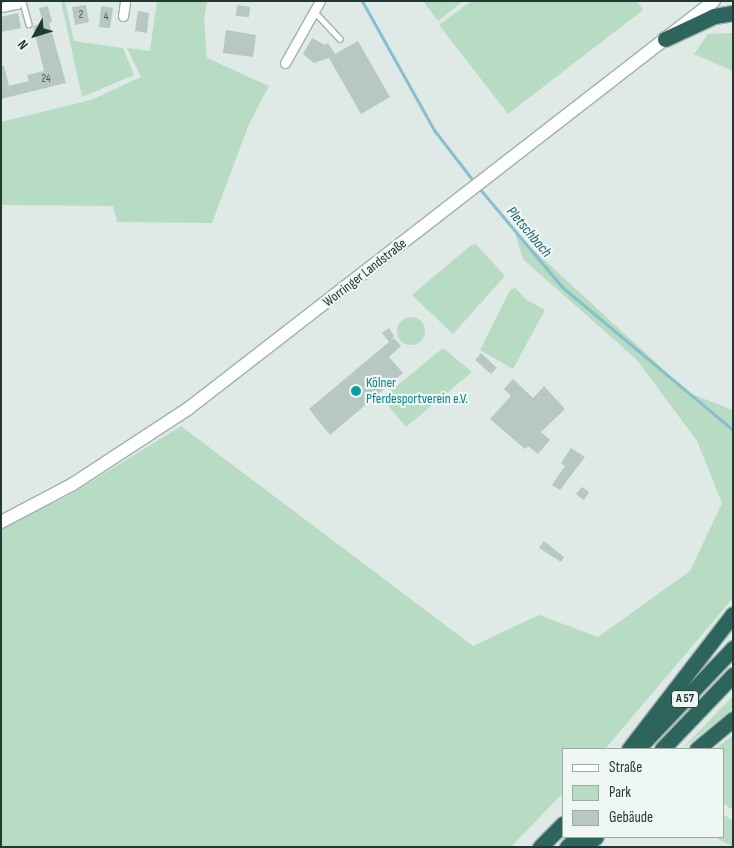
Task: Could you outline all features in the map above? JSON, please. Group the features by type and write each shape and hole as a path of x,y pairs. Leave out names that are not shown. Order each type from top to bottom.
{"highway":[{"path":"665,39 714,16 733,13"},
{"path":"631,748 733,614"},
{"name":"A 57","path":"637,748 733,648"},
{"name":"A 57","path":"663,748 733,676"},
{"path":"698,748 733,719"},
{"path":"540,847 562,825"},
{"path":"567,847 576,838"},
{"path":"583,847 595,838"}],"main road":[{"name":"Worringer Landstraße","path":"1,522 73,484 189,408 463,198 714,1"}],"street":[{"path":"123,16 125,1"},
{"path":"285,63 320,1"},
{"path":"1,7 21,2"}],"lane":[{"path":"21,2 29,24"},
{"path":"314,11 340,39"}],"green space":[{"path":"61,1 65,1 74,41 123,48 134,75 82,97"},
{"path":"157,1 207,1 204,20 207,58 269,86 249,124 212,223 117,222 113,206 1,205 1,122 91,100 141,77 127,48 150,51"},
{"path":"423,1 463,1 438,21"},
{"path":"471,1 637,1 643,10 508,114 439,25"},
{"path":"733,33 733,71 694,54 708,34"},
{"path":"515,233 689,393 733,410 733,598 606,748 562,748 562,794 511,847 1,847 1,529 71,494 181,426 473,646 539,615 598,637 690,571 722,503 697,441 637,360 523,259"},
{"path":"476,244 505,276 453,334 412,295 470,246"},
{"path":"515,288 527,300 545,310 513,369 480,350 510,290"},
{"path":"411,317 421,321 425,331 421,341 411,345 401,341 397,331 401,321"},
{"path":"443,348 472,372 406,427 382,398"},
{"path":"733,696 733,708 683,748"},
{"path":"733,735 733,810 724,804 724,748 716,748"},
{"path":"724,815 733,821 733,847 717,838 724,838"}],"building":[{"path":"86,5 89,22 75,25 72,7"},
{"path":"237,5 250,7 249,17 236,16"},
{"path":"48,6 52,22 43,24 39,8"},
{"path":"101,6 113,8 110,28 99,27"},
{"path":"138,11 149,13 147,33 135,31"},
{"path":"18,13 21,28 1,32 1,17"},
{"path":"49,22 66,83 1,99 1,66 4,66 9,86 29,81 27,75 44,71 33,26"},
{"path":"226,30 256,35 253,57 223,53"},
{"path":"312,38 325,45 328,43 335,54 358,41 390,97 361,114 329,58 314,63 303,54"},
{"name":"Kölner Pferdesportverein e.V.","path":"389,328 394,336 391,341 394,338 401,346 389,357 403,373 330,435 309,409 389,342 382,333"},
{"path":"481,353 497,368 491,374 475,360"},
{"path":"513,379 533,398 544,386 565,409 541,432 550,440 538,454 528,446 525,449 490,419 511,396 504,389"},
{"path":"571,448 585,457 560,490 552,485 565,466 561,463"},
{"path":"582,487 589,492 584,500 576,494"},
{"path":"544,541 564,557 561,562 539,548"}],"waterway":[{"name":"Pletschbach","path":"362,1 434,130 475,183"},
{"name":"Pletschbach","path":"479,188 562,287 733,430"}],"place":[{"name":"Kölner Pferdesportverein e.V.","path":"356,391"}]}
